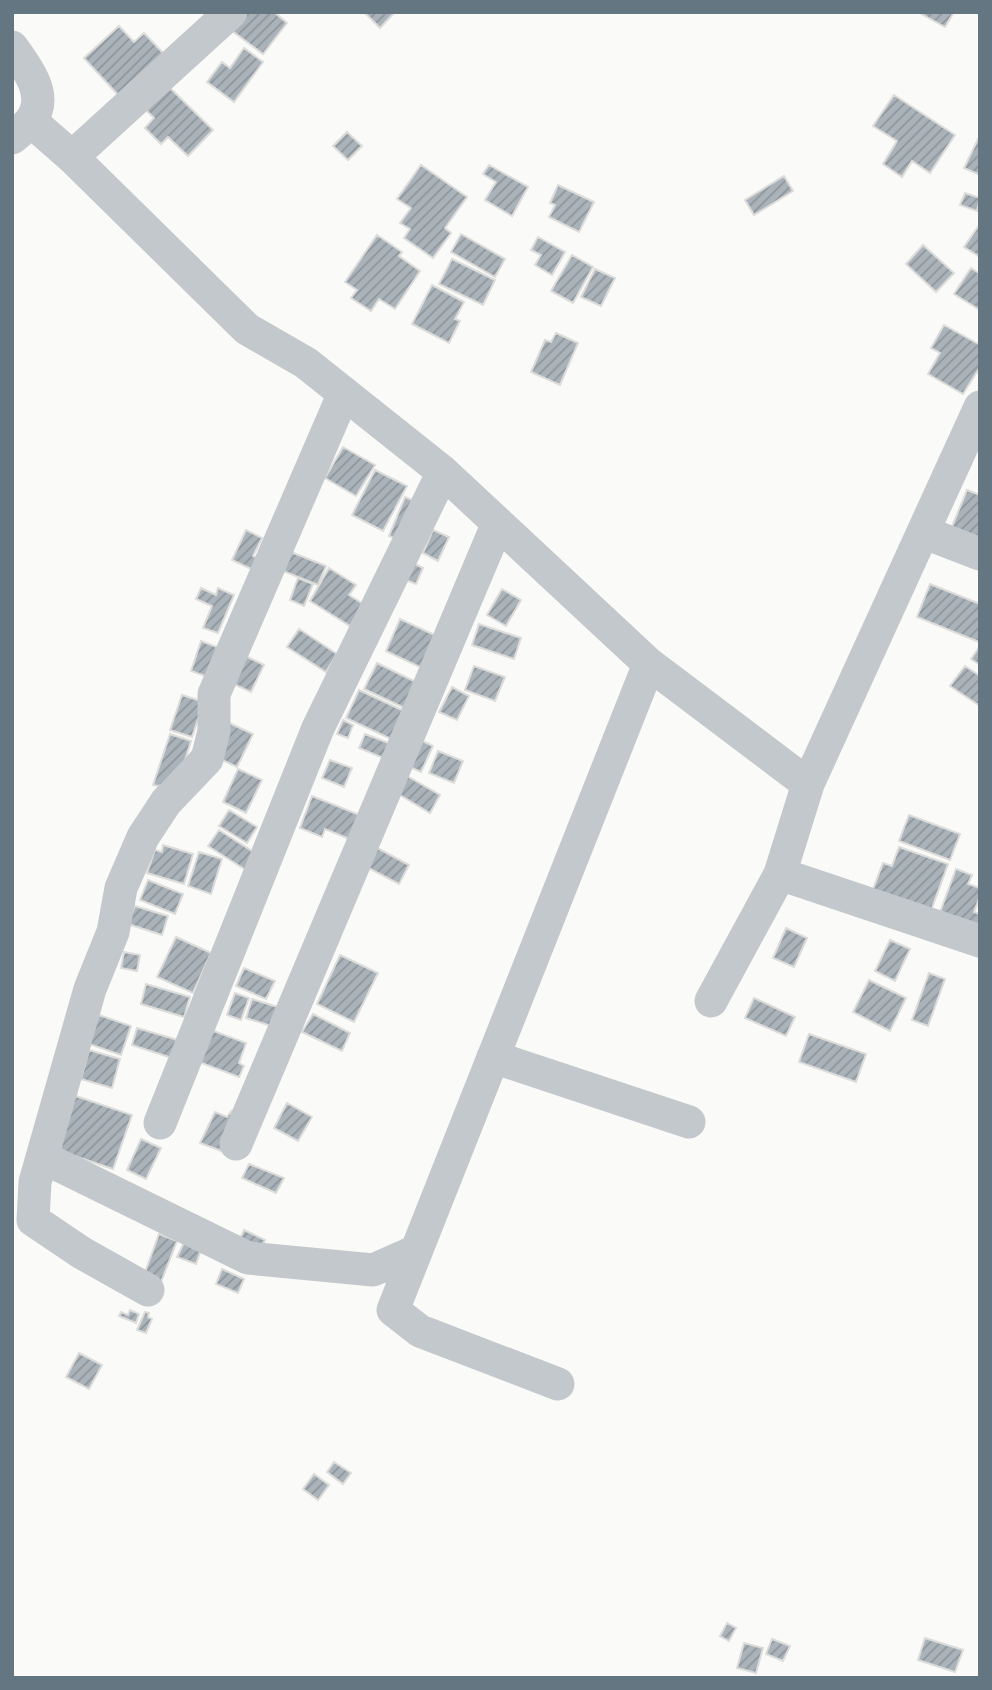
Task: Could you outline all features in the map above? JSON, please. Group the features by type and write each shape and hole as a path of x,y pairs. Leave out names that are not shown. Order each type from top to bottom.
{"street":[{"path":"72,157 231,12"},
{"path":"12,47 33,77 38,94 36,108 22,130 72,157 247,329 306,363 443,472 649,664 808,784"},
{"path":"148,1290 82,1253 33,1220 35,1182 90,989 114,932 121,888 142,837 166,802 207,759 214,731 214,694 344,393"},
{"path":"711,1001 780,874 808,784 980,407"},
{"path":"160,1123 318,728 443,472"},
{"path":"236,1144 498,523"},
{"path":"923,532 980,554"},
{"path":"558,1384 420,1331 393,1310 649,664"},
{"path":"780,874 980,941"},
{"path":"493,1057 689,1122"},
{"path":"42,1157 248,1258 373,1270 416,1251"}],"building":[{"path":"245,12 274,12 287,23 263,54 231,30"},
{"path":"364,12 395,12 380,28"},
{"path":"918,12 954,12 945,27"},
{"path":"119,26 134,42 144,33 165,55 120,97 84,58"},
{"path":"244,48 263,62 234,102 207,82 222,62 230,68"},
{"path":"167,85 213,130 188,156 168,137 161,144 145,128 154,118 144,108"},
{"path":"894,95 955,135 930,173 912,161 902,177 883,164 897,141 873,126"},
{"path":"347,132 362,146 348,160 333,146"},
{"path":"980,135 980,175 964,168"},
{"path":"421,165 467,197 445,228 451,233 433,258 404,238 410,229 400,223 411,208 397,199"},
{"path":"489,165 528,187 512,216 485,200 496,182 483,174"},
{"path":"784,176 793,191 754,215 745,200"},
{"path":"558,185 594,202 579,232 549,217 555,205 550,203"},
{"path":"965,193 980,198 977,211 960,205"},
{"path":"980,224 980,257 964,247"},
{"path":"461,234 505,259 495,277 451,252"},
{"path":"377,235 402,252 399,256 420,271 395,309 379,299 371,311 351,298 357,290 345,282"},
{"path":"538,237 565,252 552,275 535,265 541,255 531,250"},
{"path":"923,245 954,273 936,292 906,264"},
{"path":"572,255 593,267 573,303 551,291"},
{"path":"452,259 495,280 483,305 439,284"},
{"path":"971,268 980,274 980,310 954,294"},
{"path":"595,269 615,278 601,306 581,297"},
{"path":"432,285 464,302 455,319 460,321 449,343 412,324"},
{"path":"944,325 980,345 980,367 963,394 928,374 940,353 931,348"},
{"path":"556,333 578,343 560,385 531,372 545,340 551,342"},
{"path":"343,447 375,465 356,496 325,478"},
{"path":"375,470 407,486 383,531 352,515"},
{"path":"967,490 980,495 980,540 951,529"},
{"path":"405,497 429,507 413,546 389,536"},
{"path":"246,530 262,538 253,556 263,561 258,572 232,560"},
{"path":"433,530 449,537 438,561 423,553"},
{"path":"291,552 326,566 318,585 283,571"},
{"path":"411,562 423,568 416,584 403,579"},
{"path":"329,568 356,585 349,595 363,604 350,626 310,601"},
{"path":"298,578 313,584 304,606 290,600"},
{"path":"930,584 980,604 979,642 917,617"},
{"path":"201,588 216,595 218,588 234,595 218,633 203,628 212,606 196,599"},
{"path":"502,589 521,600 506,626 487,615"},
{"path":"400,619 439,637 424,669 386,651"},
{"path":"479,624 521,638 514,659 472,645"},
{"path":"299,629 337,654 326,672 287,647"},
{"path":"201,641 217,647 208,677 191,671"},
{"path":"980,646 980,665 971,659"},
{"path":"241,654 264,665 251,692 227,681"},
{"path":"377,663 424,686 411,711 364,689"},
{"path":"474,666 505,677 495,701 465,690"},
{"path":"965,666 980,676 980,706 950,686"},
{"path":"452,687 469,696 457,720 439,712"},
{"path":"359,690 419,718 406,746 346,718"},
{"path":"182,695 213,705 198,719 192,737 170,730"},
{"path":"343,720 353,725 348,738 337,734"},
{"path":"227,722 253,734 237,767 212,755"},
{"path":"170,734 191,741 179,779 153,785"},
{"path":"365,734 399,747 393,762 359,748"},
{"path":"414,737 433,746 421,772 401,763"},
{"path":"438,751 463,761 454,783 429,773"},
{"path":"330,760 352,768 344,787 322,778"},
{"path":"238,769 262,780 246,813 223,802"},
{"path":"400,772 440,795 430,813 390,789"},
{"path":"312,796 372,820 362,844 325,829 322,837 300,828"},
{"path":"229,810 257,827 247,843 219,826"},
{"path":"909,815 960,834 950,860 899,841"},
{"path":"219,830 260,856 249,872 208,846"},
{"path":"368,843 409,865 399,884 357,862"},
{"path":"163,845 193,854 184,884 147,873 155,850 162,852"},
{"path":"899,847 948,864 924,930 872,892 883,863 892,866"},
{"path":"199,852 222,859 211,894 188,886"},
{"path":"956,869 972,875 968,884 980,888 974,912 980,914 980,918 974,936 936,923"},
{"path":"148,880 183,894 175,914 140,900"},
{"path":"135,906 168,916 162,935 128,924"},
{"path":"786,928 807,938 794,967 773,958"},
{"path":"176,937 211,953 193,993 157,977"},
{"path":"890,940 910,949 895,981 875,971"},
{"path":"124,952 140,955 137,971 121,968"},
{"path":"340,955 378,973 354,1022 317,1004"},
{"path":"244,968 275,981 266,999 236,986"},
{"path":"929,973 945,979 928,1026 912,1020"},
{"path":"869,980 906,998 890,1031 853,1012"},
{"path":"146,984 190,997 184,1017 141,1004"},
{"path":"235,993 249,998 241,1020 227,1015"},
{"path":"754,998 795,1017 786,1036 745,1018"},
{"path":"252,999 284,1009 278,1028 246,1018"},
{"path":"313,1014 350,1033 342,1051 302,1032"},
{"path":"99,1015 131,1026 121,1055 89,1044"},
{"path":"203,1027 246,1043 239,1063 244,1066 239,1077 191,1059"},
{"path":"137,1028 181,1041 175,1059 132,1045"},
{"path":"809,1034 866,1054 856,1082 799,1062"},
{"path":"89,1050 120,1059 112,1088 81,1079"},
{"path":"73,1095 132,1115 113,1169 54,1149"},
{"path":"287,1103 312,1117 298,1141 274,1128"},
{"path":"232,1110 227,1153 200,1143 215,1112 227,1117"},
{"path":"141,1139 161,1148 146,1179 127,1170"},
{"path":"249,1164 284,1178 276,1193 242,1178"},
{"path":"244,1230 265,1240 259,1253 238,1243"},
{"path":"159,1234 177,1241 161,1282 144,1275"},
{"path":"185,1241 202,1247 196,1264 177,1257"},
{"path":"222,1269 244,1279 238,1293 216,1284"},
{"path":"130,1310 139,1314 136,1323 119,1316 121,1312 128,1315"},
{"path":"145,1312 149,1313 148,1317 152,1319 146,1333 137,1330"},
{"path":"79,1353 102,1365 89,1389 66,1377"},
{"path":"334,1462 351,1473 343,1484 327,1472"},
{"path":"314,1474 329,1485 318,1500 303,1489"},
{"path":"727,1623 736,1628 729,1641 720,1636"},
{"path":"925,1638 963,1650 955,1672 918,1660"},
{"path":"772,1639 790,1646 783,1661 766,1654"},
{"path":"744,1643 763,1648 756,1673 737,1668"}]}
